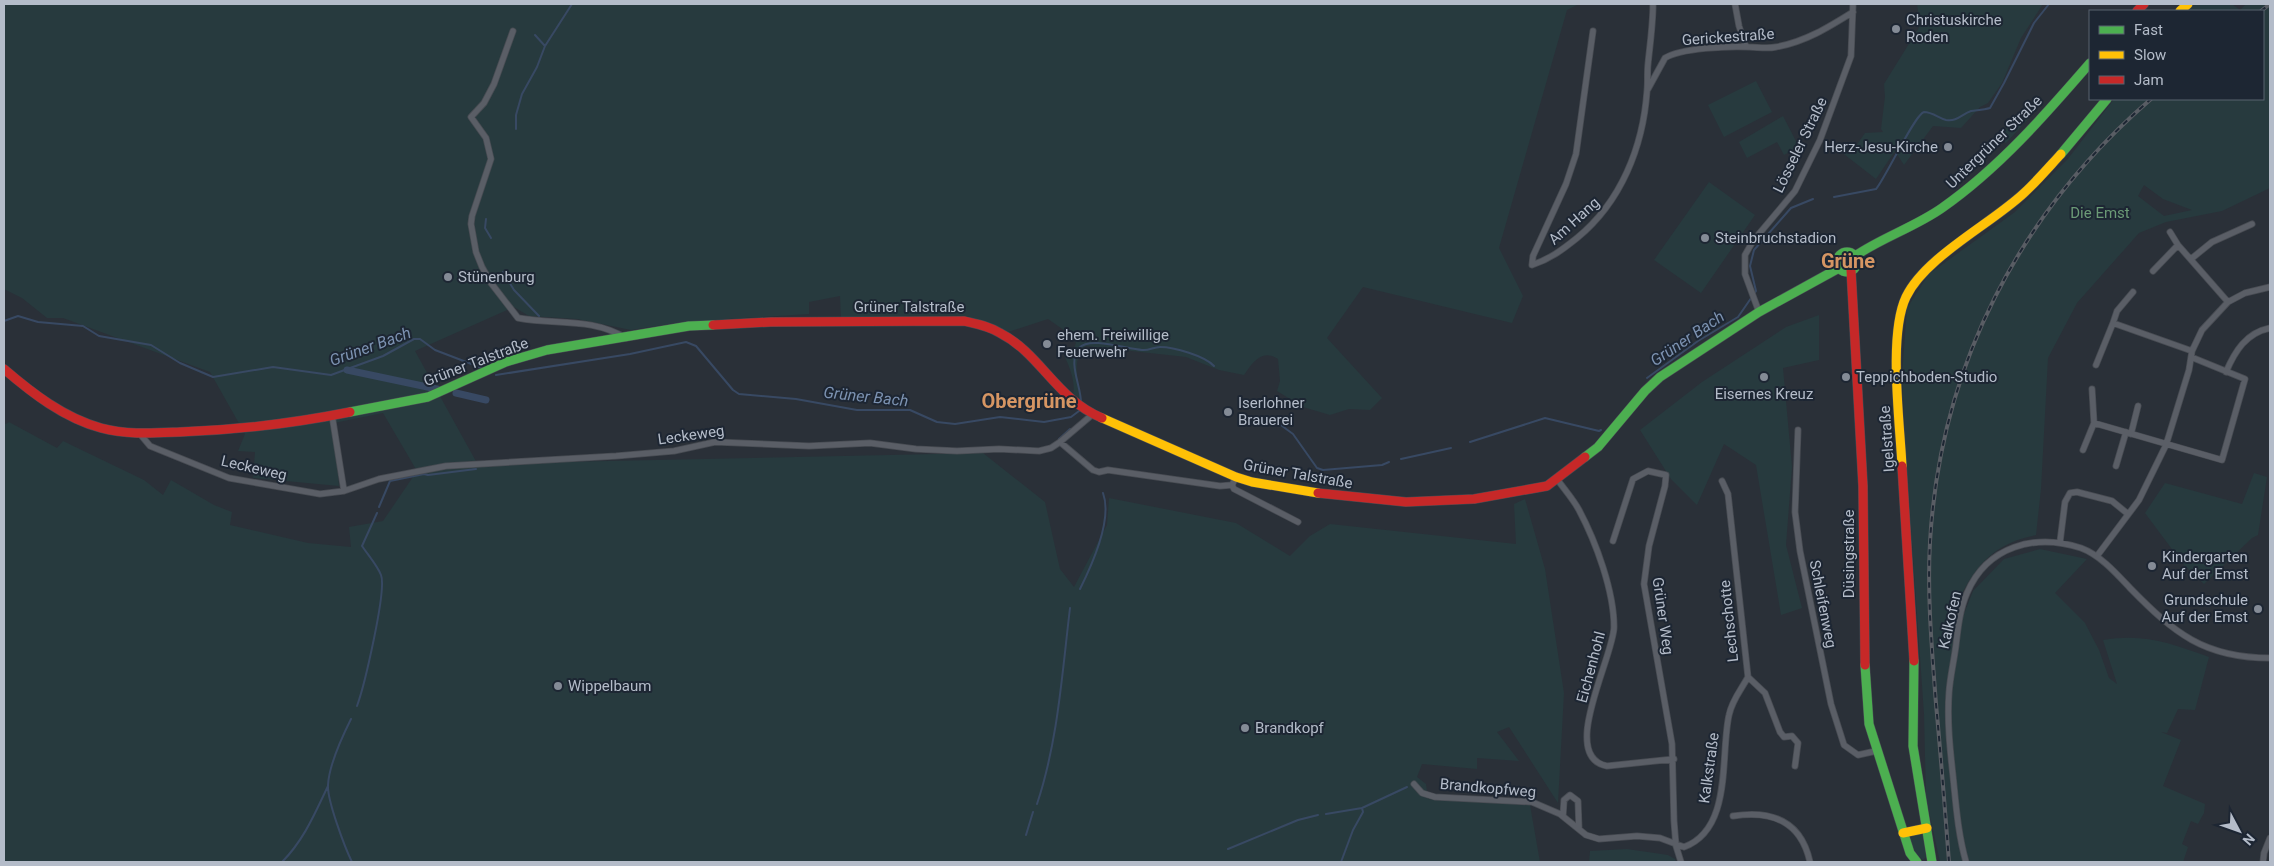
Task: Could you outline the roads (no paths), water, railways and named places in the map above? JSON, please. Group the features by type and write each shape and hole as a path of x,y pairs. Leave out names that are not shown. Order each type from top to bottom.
{"main road":[{"name":"Untergrüner Straße","path":"1855,256 1876,242 1940,210 1966,191 2036,122 2089,64"},
{"name":"Igelstraße","path":"1932,862 1916,774 1913,746 1914,659 1897,379 1898,329 1901,312 1910,290 1920,273 2024,193 2078,136 2106,100"},
{"path":"1842,253 1851,253 1855,256 1856,264 1851,270 1844,271 1839,268 1837,261 1842,253"},
{"name":"Grüner Talstraße","path":"4,370 31,392 73,417 100,428 140,434 219,431 332,415 428,397 506,362 547,350 689,326 844,320 972,321 997,329 1011,338 1085,410 1234,481 1252,482 1341,497 1406,502 1491,497 1547,486 1598,447 1645,391 1660,377 1760,312 1839,268"},
{"name":"Düsingstraße","path":"1851,270 1863,486 1865,690 1869,724 1876,751 1910,853 1917,862"},
{"path":"1903,833 1927,828"}],"street":[{"name":"Am Hang","path":"1593,32 1576,154 1566,184 1533,256 1532,265 1548,260 1604,213 1632,161 1642,124 1647,91 1653,4"},
{"path":"1735,4 1739,26 1746,47"},
{"name":"Lösseler Straße","path":"1760,312 1744,268 1745,255 1753,241 1795,191 1820,140 1851,56 1853,4"},
{"name":"Gerickestraße","path":"1647,91 1665,58 1669,55 1689,50 1746,47 1774,48 1797,42 1821,32 1853,12"},
{"path":"513,31 494,84 484,102 471,117 486,138 491,159 472,216 471,224 476,252 491,283 518,318 538,322 574,321 610,328 626,338"},
{"path":"2191,259 2212,242 2252,224"},
{"path":"2170,232 2178,245 2228,302"},
{"path":"2153,271 2178,245"},
{"path":"2097,556 2144,490 2166,445 2196,340 2209,320 2228,302 2245,293 2270,287"},
{"path":"2096,365 2117,311 2133,292"},
{"path":"2094,423 2222,460 2245,379 2226,372 2192,354 2113,323"},
{"path":"2226,372 2233,355 2245,340 2256,333 2270,328"},
{"path":"2083,450 2094,423 2092,389"},
{"path":"2116,466 2138,406"},
{"name":"Leckeweg","path":"140,434 150,446 230,478 320,494 344,490 379,479 446,466 674,451 715,442 809,446 870,442 916,449 1039,451 1051,448 1060,442 1085,410"},
{"path":"332,415 344,490"},
{"name":"Schleifenweg","path":"1798,430 1795,512 1821,663 1844,745 1858,755 1876,751"},
{"path":"1060,442 1099,472 1108,470 1220,486 1234,481 1247,498 1298,522"},
{"name":"Grüner Weg","path":"1613,541 1631,482 1635,477 1648,471 1666,475 1646,563 1644,584 1674,759 1674,821 1676,846 1682,862"},
{"name":"Eichenhohl","path":"1557,479 1578,509 1587,527 1601,564 1613,617 1613,640 1595,692 1586,733 1587,746 1593,760 1599,765 1606,766 1674,759"},
{"name":"Lechschotte","path":"1722,481 1728,494 1748,677 1765,693 1780,732 1784,737 1792,736 1798,743 1795,766"},
{"path":"2060,542 2065,502 2070,493 2077,492 2112,501 2128,514"},
{"name":"Kalkofen","path":"1966,862 1959,838 1949,720 1949,693 1966,594 1979,572 1995,558 2016,546 2034,541 2060,542 2082,549 2097,556 2164,622 2183,636 2215,650 2241,656 2270,658"},
{"name":"Kalkstraße","path":"1676,846 1684,847 1696,841 1712,821 1718,804 1724,774 1729,715 1736,696 1748,677"},
{"name":"Brandkopfweg","path":"1414,784 1422,793 1435,797 1532,802 1550,808 1563,816 1586,836 1599,839 1637,836 1660,838 1676,846"},
{"path":"1563,816 1564,800 1570,795 1574,796 1578,801 1579,829"},
{"path":"1733,816 1747,813 1764,814 1786,823 1804,844 1810,862"},
{"path":"2263,862 2264,853 2270,838"}],"waterway":[{"path":"516,129 516,115 522,94 537,67 545,46 572,4"},
{"name":"Grüner Bach","path":"1834,197 1876,189 1907,134 1924,112 1950,120 1971,111 1990,108 2034,23 2049,4"},
{"path":"535,35 545,46"},
{"name":"Grüner Bach","path":"1647,378 1698,341 1738,317 1756,291 1750,266 1754,250 1791,208 1813,199"},
{"path":"486,219 485,228 491,238"},
{"path":"503,272 514,290 539,316"},
{"name":"Grüner Bach","path":"4,321 18,316 38,322 83,326 99,336 151,345 180,363 213,377 273,367 331,375 383,356 414,339 420,339 435,350 482,368"},
{"name":"Grüner Bach","path":"496,375 630,354 686,342 696,346 733,390 739,394 796,399 857,410 910,410 937,422 955,424 1000,417 1044,422 1071,417 1079,411"},
{"name":"Grüner Bach","path":"1081,404 1074,360 1079,348 1084,345 1100,343 1144,350 1160,347 1173,349 1197,356 1214,366"},
{"path":"347,370 437,389"},
{"path":"456,393 486,400"},
{"name":"Grüner Bach","path":"1470,442 1545,418 1601,430"},
{"name":"Grüner Bach","path":"1274,420 1293,434 1317,468 1323,470 1382,465 1389,462"},
{"path":"1059,439 1070,429"},
{"name":"Grüner Bach","path":"1401,459 1451,448"},
{"path":"379,507 390,481 424,474 476,469"},
{"path":"1080,589 1100,542 1105,516 1103,493"},
{"path":"357,706 365,680 381,599 381,575 362,546 377,513"},
{"path":"1037,804 1055,732 1070,608"},
{"path":"351,719 333,760 328,792 333,812 352,862"},
{"path":"282,862 297,845 314,816 328,786"},
{"path":"1341,862 1353,830 1363,812 1362,808 1407,787"},
{"path":"1326,814 1362,808"},
{"path":"1026,835 1033,812"},
{"path":"1228,849 1298,820 1318,815"}],"railway":[{"path":"2262,10 2270,4"},
{"path":"1949,862 1930,623 1929,582 1930,542 1937,477 1950,415 1970,355 1995,298 2026,243 2062,192 2104,144 2150,100"}],"place":[{"name":"Christuskirche Roden","path":"1896,29"},
{"name":"Herz-Jesu-Kirche","path":"1948,147"},
{"name":"Steinbruchstadion","path":"1705,238"},
{"name":"Stünenburg","path":"448,277"},
{"name":"ehem. Freiwillige Feuerwehr","path":"1047,344"},
{"name":"Eisernes Kreuz","path":"1764,377"},
{"name":"Teppichboden-Studio","path":"1846,377"},
{"name":"Iserlohner Brauerei","path":"1228,412"},
{"name":"Kindergarten Auf der Emst","path":"2152,566"},
{"name":"Grundschule Auf der Emst","path":"2258,609"},
{"name":"Wippelbaum","path":"558,686"},
{"name":"Brandkopf","path":"1245,728"}],"district":[{"name":"Grüne","path":"1848,261"},
{"name":"Obergrüne","path":"1029,401"}],"park label":[{"name":"Die Emst","path":"2100,213"}]}
